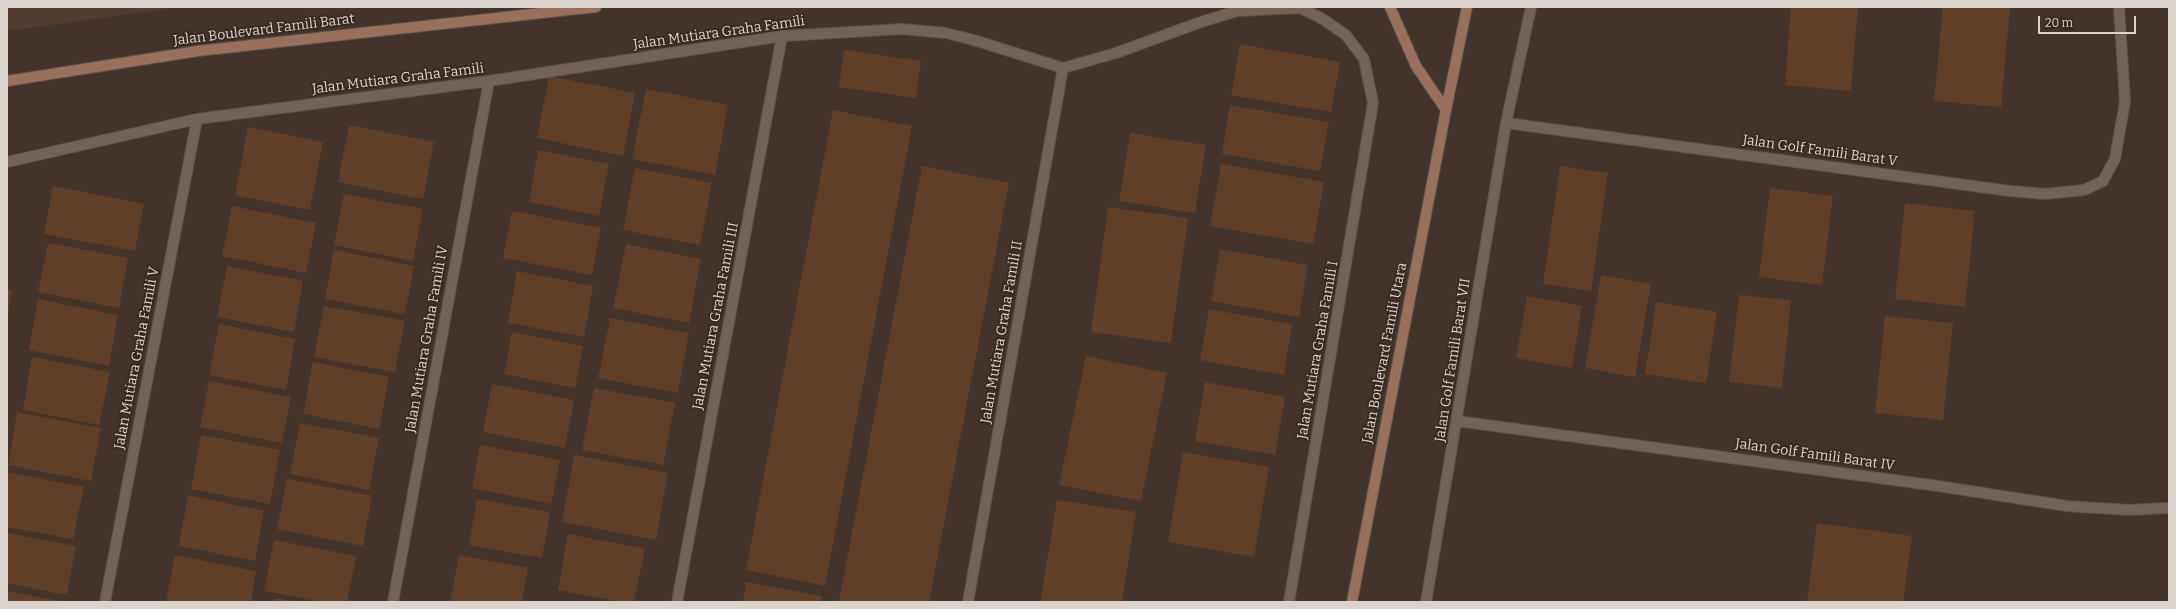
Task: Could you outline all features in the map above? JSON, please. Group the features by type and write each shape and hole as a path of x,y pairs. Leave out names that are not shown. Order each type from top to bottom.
{"street":[{"name":"Jalan Boulevard Famili Barat","path":"7,81 198,51 596,7"},
{"path":"1390,7 1416,66 1446,110"},
{"name":"Jalan Boulevard Famili Utara","path":"1352,602 1467,7"},
{"name":"Jalan Golf Famili Barat VII","path":"1426,602 1506,123 1531,7"},
{"name":"Jalan Golf Famili Barat V","path":"1506,123 2045,194 2084,190 2103,181 2115,159 2125,101 2119,7"},
{"name":"Jalan Mutiara Graha Famili I","path":"1063,68 1116,53 1198,23 1237,11 1300,8 1321,18 1346,35 1364,59 1374,103 1289,602"},
{"name":"Jalan Mutiara Graha Famili","path":"7,162 197,119 489,81 782,36 902,29 946,33 977,40 1063,68"},
{"name":"Jalan Mutiara Graha Famili III","path":"677,602 782,36"},
{"name":"Jalan Mutiara Graha Famili II","path":"968,602 1063,68"},
{"name":"Jalan Mutiara Graha Famili IV","path":"393,602 489,81"},
{"name":"Jalan Mutiara Graha Famili V","path":"105,602 197,119"},
{"name":"Jalan Golf Famili Barat IV","path":"1457,421 1876,477 2067,506 2128,510 2169,508"}],"shaded area":[{"path":"7,7 179,7 7,31"}],"building":[{"path":"1791,7 1858,7 1851,91 1785,85"},
{"path":"1943,7 2010,7 2001,107 1934,101"},
{"path":"1240,44 1340,62 1331,112 1231,95"},
{"path":"844,50 921,61 916,98 839,87"},
{"path":"549,76 635,93 623,156 537,138"},
{"path":"646,89 728,105 715,175 632,159"},
{"path":"1230,105 1329,122 1320,171 1222,154"},
{"path":"833,110 912,126 825,586 746,570"},
{"path":"349,125 434,142 423,199 338,182"},
{"path":"248,127 323,142 310,210 235,195"},
{"path":"1130,133 1206,145 1195,213 1119,201"},
{"path":"538,150 609,164 599,216 529,202"},
{"path":"1221,164 1324,182 1313,244 1210,226"},
{"path":"922,166 1009,183 929,602 843,602 839,601"},
{"path":"1560,166 1608,173 1591,291 1543,284"},
{"path":"635,168 712,183 700,245 623,230"},
{"path":"53,186 144,204 135,251 44,234"},
{"path":"1770,188 1833,196 1822,285 1759,277"},
{"path":"344,194 423,209 413,261 334,245"},
{"path":"1905,203 1975,211 1965,307 1895,299"},
{"path":"232,206 316,223 306,273 222,256"},
{"path":"1108,207 1188,218 1171,343 1091,332"},
{"path":"512,211 601,228 592,275 503,258"},
{"path":"48,243 128,258 119,308 38,292"},
{"path":"626,244 701,259 689,323 613,308"},
{"path":"1220,249 1308,265 1299,317 1211,301"},
{"path":"334,250 414,266 405,314 325,299"},
{"path":"227,266 303,281 294,332 217,317"},
{"path":"517,271 593,286 584,337 508,323"},
{"path":"1601,275 1651,284 1635,377 1585,368"},
{"path":"7,289 12,290 8,313 7,313"},
{"path":"1739,295 1791,300 1782,388 1729,382"},
{"path":"1527,296 1582,306 1572,368 1516,358"},
{"path":"38,299 118,315 109,366 29,350"},
{"path":"1656,302 1717,312 1706,383 1645,374"},
{"path":"324,306 405,321 395,372 314,357"},
{"path":"1209,309 1292,324 1284,375 1200,360"},
{"path":"1885,316 1953,323 1943,420 1875,413"},
{"path":"610,318 689,333 678,393 598,378"},
{"path":"219,324 295,339 286,390 209,375"},
{"path":"512,332 583,346 575,388 504,374"},
{"path":"1086,356 1167,373 1141,501 1059,485"},
{"path":"32,357 110,372 99,425 23,410"},
{"path":"313,362 389,377 379,429 303,414"},
{"path":"209,381 291,397 282,443 200,427"},
{"path":"1205,382 1285,397 1275,455 1195,441"},
{"path":"492,384 574,400 565,448 483,432"},
{"path":"594,388 675,403 663,465 582,450"},
{"path":"17,412 101,428 91,481 8,465"},
{"path":"300,423 379,438 369,490 290,474"},
{"path":"201,435 280,450 270,504 191,489"},
{"path":"480,445 560,460 551,504 472,488"},
{"path":"1183,452 1269,467 1254,557 1168,542"},
{"path":"574,455 668,473 656,540 562,522"},
{"path":"7,472 84,487 73,539 7,527"},
{"path":"287,479 372,496 363,546 277,529"},
{"path":"188,495 264,511 255,561 179,546"},
{"path":"477,499 550,512 542,558 469,545"},
{"path":"1057,500 1136,512 1122,602 1040,602"},
{"path":"1817,523 1912,536 1903,602 1807,602"},
{"path":"7,533 76,546 67,595 7,583"},
{"path":"568,534 645,549 634,602 620,602 558,590"},
{"path":"274,540 356,556 347,602 321,602 264,591"},
{"path":"175,555 256,571 251,602 166,602"},
{"path":"459,555 528,568 522,602 450,602"},
{"path":"746,582 822,596 820,602 743,602"},
{"path":"7,591 60,601 60,602 7,602"},
{"path":"275,598 291,601 291,602 274,602"}]}
